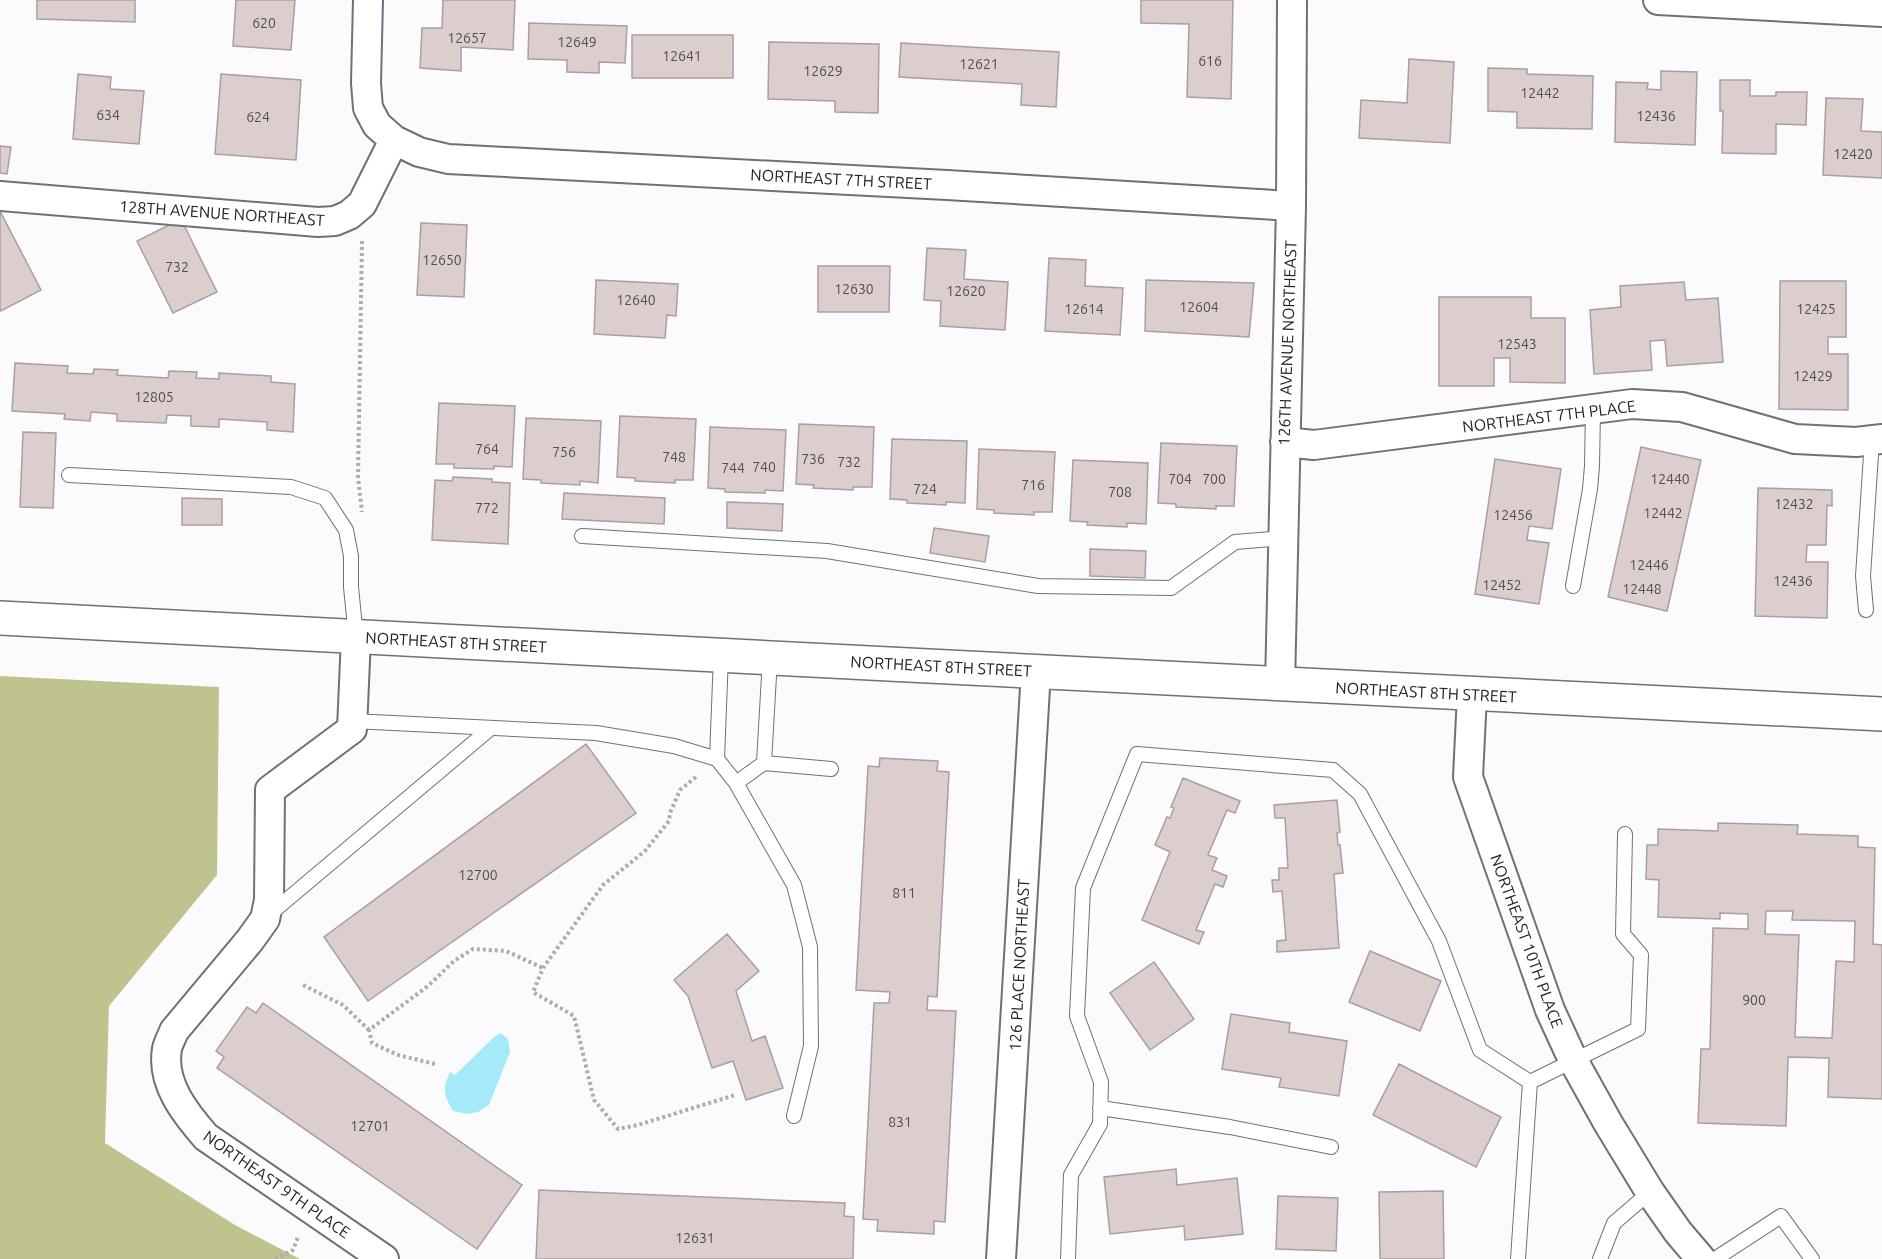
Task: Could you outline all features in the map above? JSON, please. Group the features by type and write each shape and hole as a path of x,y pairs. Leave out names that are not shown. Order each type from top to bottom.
{"main road":[{"name":"NORTHEAST 8TH STREET","path":"0,618 1882,714"}],"street":[{"path":"362,204 394,140 377,125 368,108 366,83 368,0"},
{"name":"126TH AVENUE NORTHEAST","path":"1280,685 1291,207 1292,0"},
{"path":"1658,0 1882,12"},
{"name":"NORTHEAST 7TH STREET","path":"394,140 419,152 448,159 947,185 1291,207"},
{"name":"128TH AVENUE NORTHEAST","path":"0,196 318,222 335,221 349,215 362,204"},
{"name":"NORTHEAST 7TH PLACE","path":"1285,442 1314,445 1632,405 1682,407 1795,439 1856,442 1877,440"},
{"path":"352,721 356,636"},
{"name":"126 PLACE NORTHEAST","path":"1001,1259 1036,671"},
{"name":"NORTHEAST 10TH PLACE","path":"1472,694 1468,777 1550,1010 1608,1123 1650,1192 1678,1232 1701,1259"},
{"name":"NORTHEAST 9TH PLACE","path":"352,721 352,729 270,790 269,900 265,919 174,1031 167,1049 168,1067 173,1090 186,1114 206,1137 384,1259"}],"lane":[{"path":"1573,586 1590,489 1593,410"},
{"path":"1866,610 1863,576 1877,440"},
{"path":"69,475 291,487 325,498 345,530 347,538 351,556 351,588 356,636"},
{"path":"582,536 827,551 1038,586 1172,588 1235,542 1283,538"},
{"path":"717,759 721,655"},
{"path":"764,763 770,658"},
{"path":"352,721 596,733 674,746 717,759 736,783 794,885 810,947 811,1046 794,1116"},
{"path":"265,919 491,728"},
{"path":"1068,1259 1071,1175 1100,1124 1101,1082 1077,1016 1083,888 1137,754 1333,770 1360,794 1439,941 1480,1050 1530,1082"},
{"path":"736,783 764,763 831,769"},
{"path":"1530,1082 1638,1029 1641,955 1623,934 1625,834"},
{"path":"1518,1259 1530,1082"},
{"path":"1100,1108 1230,1127 1331,1147"},
{"path":"1600,1259 1614,1223 1650,1192"},
{"path":"1715,1259 1781,1216 1812,1259"}],"path":[{"path":"362,204 358,478 363,521"},
{"path":"717,759 680,790 669,821 645,851 603,885 543,968 533,992 574,1016 594,1100 618,1129 735,1095"},
{"path":"369,1030 428,986 454,961 473,949 506,951 543,968"},
{"path":"303,985 343,1005 369,1030 372,1043 398,1055 435,1064"}],"green space":[{"path":"0,676 219,687 217,875 109,1006 105,1143 235,1225 300,1259 0,1259"}],"water":[{"path":"501,1033 508,1039 510,1052 489,1105 478,1112 467,1114 453,1111 445,1092 450,1072 455,1075"}],"building":[{"path":"37,0 135,0 135,22 37,19"},
{"path":"236,0 295,0 291,50 233,46"},
{"path":"443,0 515,0 513,50 461,47 461,71 420,68 422,28 442,28"},
{"path":"1141,0 1233,0 1231,99 1187,97 1189,24 1141,23"},
{"path":"529,23 627,26 625,63 599,62 599,73 567,72 567,60 528,59"},
{"path":"632,35 733,35 733,78 632,78"},
{"path":"769,42 879,44 878,113 835,112 835,101 768,99"},
{"path":"901,43 1059,52 1056,107 1021,105 1022,84 899,77"},
{"path":"1409,59 1454,62 1450,143 1359,138 1361,100 1407,103"},
{"path":"1488,68 1527,69 1527,74 1593,76 1592,129 1517,128 1517,112 1488,111"},
{"path":"1661,71 1697,72 1695,145 1615,142 1616,82 1648,83 1647,89 1661,90"},
{"path":"78,74 111,77 110,89 144,91 139,144 73,139"},
{"path":"221,74 301,80 296,160 215,154"},
{"path":"1720,80 1750,80 1750,96 1776,96 1776,92 1807,92 1806,125 1776,124 1776,154 1722,153 1723,111 1720,111"},
{"path":"1826,98 1863,99 1861,131 1882,132 1882,178 1823,175"},
{"path":"0,146 11,147 7,174 0,173"},
{"path":"0,211 41,290 1,311 0,308"},
{"path":"181,219 217,292 173,313 137,241"},
{"path":"421,223 467,225 464,297 417,295"},
{"path":"927,248 966,250 964,279 1008,282 1005,330 940,326 941,301 924,300"},
{"path":"1049,258 1086,260 1085,286 1123,288 1120,335 1045,331"},
{"path":"818,266 890,266 889,312 818,312"},
{"path":"596,280 678,284 676,316 667,315 665,338 594,334"},
{"path":"1146,280 1254,283 1249,337 1145,331"},
{"path":"1780,281 1846,281 1846,337 1828,337 1828,354 1848,354 1848,410 1779,409"},
{"path":"1684,282 1686,300 1718,298 1723,362 1667,366 1665,340 1650,341 1652,370 1594,374 1590,310 1621,307 1620,286"},
{"path":"1439,297 1531,297 1531,318 1565,318 1565,383 1510,382 1510,358 1494,358 1494,386 1439,386"},
{"path":"15,363 68,366 67,373 93,374 94,369 118,370 117,375 168,378 169,371 197,372 196,378 219,379 219,373 271,376 271,382 295,384 293,432 267,430 267,422 219,419 219,427 191,426 191,416 167,415 166,423 117,421 117,414 91,412 90,421 64,419 65,414 12,411"},
{"path":"439,403 515,406 512,467 454,468 454,464 436,464"},
{"path":"620,416 696,419 693,480 675,480 675,483 635,481 635,478 617,477"},
{"path":"526,418 601,421 598,483 580,481 580,485 541,483 541,480 523,479"},
{"path":"799,424 874,427 872,487 853,487 853,490 813,488 814,485 796,484"},
{"path":"710,427 786,430 783,491 725,492 725,489 708,488"},
{"path":"23,432 56,433 53,508 20,507"},
{"path":"892,439 967,441 965,503 946,502 946,505 907,503 907,500 890,499"},
{"path":"1161,443 1237,446 1234,506 1216,506 1216,509 1176,507 1176,504 1158,503"},
{"path":"1641,447 1701,460 1667,611 1608,597"},
{"path":"979,449 1055,452 1052,512 1034,512 1034,515 994,513 994,510 977,509"},
{"path":"1495,459 1561,469 1552,529 1529,526 1527,540 1549,543 1539,604 1475,594"},
{"path":"1073,460 1148,463 1146,524 1127,523 1127,527 1087,525 1088,522 1070,521"},
{"path":"453,477 492,479 492,482 510,483 508,544 432,540 435,480 452,481"},
{"path":"1758,488 1832,490 1832,506 1827,505 1826,545 1807,545 1806,562 1828,562 1827,618 1755,616"},
{"path":"564,493 665,498 664,524 562,519"},
{"path":"182,498 222,499 222,525 182,525"},
{"path":"727,502 783,504 782,531 727,528"},
{"path":"934,528 989,536 985,562 930,553"},
{"path":"1090,549 1146,551 1145,578 1090,576"},
{"path":"586,744 636,813 368,1001 324,937"},
{"path":"880,758 938,761 937,771 949,772 937,997 928,996 927,1010 956,1011 945,1222 934,1221 934,1234 877,1231 878,1220 863,1219 874,1003 889,1003 890,992 856,990 868,766 879,767"},
{"path":"1183,778 1240,801 1235,813 1227,810 1208,855 1217,858 1212,870 1227,876 1223,887 1215,884 1196,930 1204,932 1199,944 1142,920 1170,852 1155,845 1167,817 1170,818 1174,808 1171,807"},
{"path":"1337,800 1340,832 1337,833 1343,873 1334,874 1339,948 1277,952 1277,941 1286,940 1282,891 1273,892 1272,880 1279,880 1279,868 1288,868 1285,818 1275,818 1274,805"},
{"path":"1718,823 1798,825 1797,834 1858,836 1858,847 1875,848 1873,944 1882,945 1882,1099 1828,1097 1829,1058 1788,1057 1786,1126 1698,1123 1701,1049 1710,1049 1713,928 1748,929 1748,914 1720,913 1720,919 1658,917 1659,880 1646,879 1647,845 1658,845 1658,829 1718,831","holes":["1766,911 1793,911 1792,920 1855,921 1854,962 1836,961 1832,1038 1795,1037 1799,935 1765,934"]},
{"path":"727,934 759,971 736,991 752,1041 765,1036 783,1088 746,1100 733,1061 712,1068 688,996 674,980"},
{"path":"1370,951 1441,981 1420,1031 1349,1002"},
{"path":"1154,962 1194,1019 1150,1050 1110,993"},
{"path":"263,1003 522,1185 477,1249 217,1068 224,1057 216,1051 247,1007 256,1013"},
{"path":"1231,1014 1290,1023 1289,1032 1347,1041 1339,1096 1279,1087 1281,1078 1222,1069"},
{"path":"1399,1064 1501,1117 1476,1167 1373,1115"},
{"path":"1176,1169 1177,1185 1237,1178 1243,1234 1185,1240 1184,1226 1110,1234 1104,1177"},
{"path":"539,1190 845,1203 844,1216 854,1217 853,1259 536,1259"},
{"path":"1443,1191 1444,1259 1380,1259 1379,1192"},
{"path":"1278,1196 1338,1198 1336,1251 1276,1249"}]}
